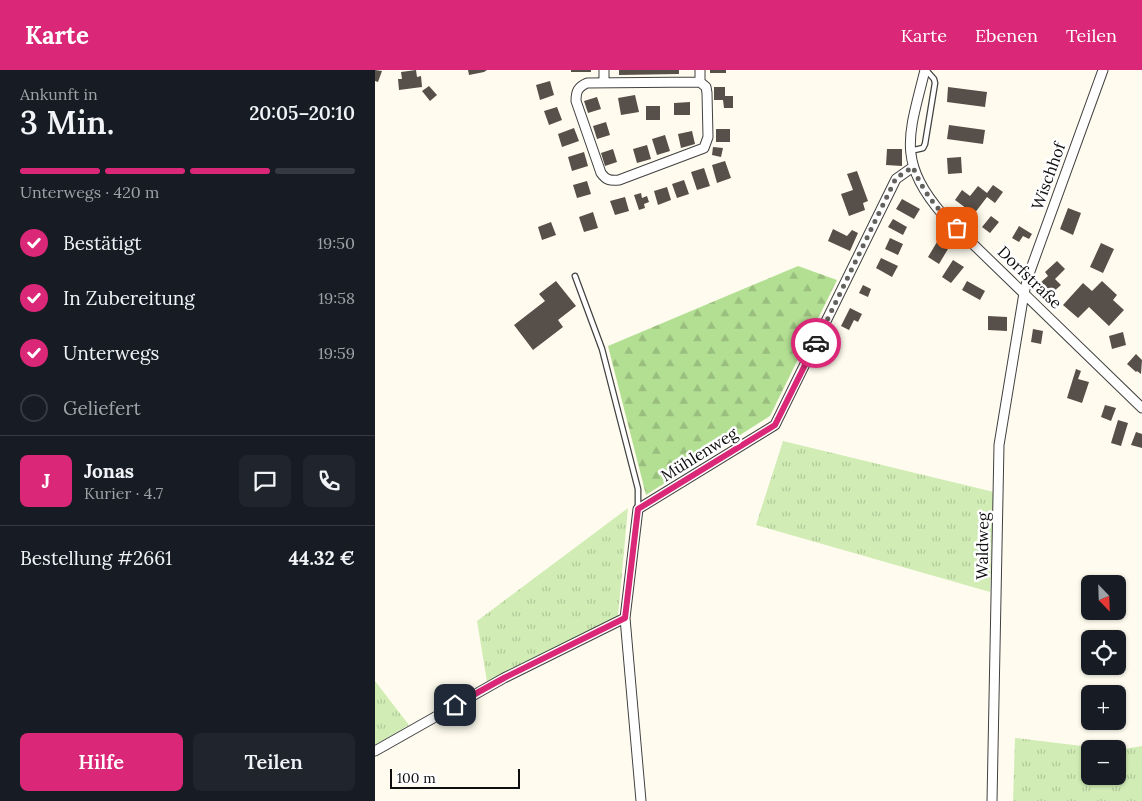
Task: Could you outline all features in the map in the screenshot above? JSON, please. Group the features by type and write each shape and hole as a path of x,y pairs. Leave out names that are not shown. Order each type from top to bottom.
{"street":[{"path":"604,70 604,83"},
{"path":"700,70 700,82"},
{"name":"Dorfstraße","path":"925,70 911,129 910,151 913,167 920,185 943,215 1142,408"},
{"name":"Wischhof","path":"1024,293 1103,70"},
{"path":"700,82 706,87 707,93 708,136 704,148 619,180 611,181 605,179 601,173 576,101 576,93 579,86 587,83 604,83 700,82"},
{"name":"Mühlenweg","path":"638,509 775,425 896,178 913,167"},
{"name":"Waldweg","path":"992,801 999,445 1024,293"},
{"path":"638,509 625,618 641,801"},
{"path":"375,751 504,678 625,618"}],"lane":[{"path":"910,151 923,148 925,144 935,83 934,79 925,70"},
{"path":"575,276 602,349 637,489 638,509"}],"green space":[{"path":"798,266 837,280 770,416 646,495 608,346"},
{"path":"783,441 994,492 990,592 756,525"},
{"path":"628,508 618,616 487,682 477,621"},
{"path":"375,681 409,725 375,745"},
{"path":"1015,738 1081,746 1081,785 1126,785 1126,749 1142,746 1142,801 1013,801"}],"building":[{"path":"375,70 382,71 378,82 375,81"},
{"path":"416,70 417,77 421,76 422,87 399,90 398,79 402,79 401,72"},
{"path":"468,70 487,70 469,75"},
{"path":"571,70 591,70 591,72 571,72"},
{"path":"619,70 679,70 679,74 619,75"},
{"path":"710,70 726,70 726,73 710,73"},
{"path":"550,81 554,95 540,100 536,85"},
{"path":"429,86 437,95 430,101 422,91"},
{"path":"714,87 725,87 725,96 733,96 733,108 724,108 723,100 714,100"},
{"path":"948,87 987,92 985,107 947,102"},
{"path":"635,95 639,112 621,115 618,98"},
{"path":"597,97 601,109 588,113 584,101"},
{"path":"690,102 690,115 674,115 674,103"},
{"path":"646,106 660,106 660,120 646,120"},
{"path":"557,107 562,120 549,125 544,111"},
{"path":"606,122 610,135 597,139 593,126"},
{"path":"949,125 985,130 983,144 947,139"},
{"path":"574,128 579,141 562,147 558,134"},
{"path":"716,129 730,129 730,142 716,142"},
{"path":"692,131 695,144 681,148 678,134"},
{"path":"665,135 670,151 657,155 652,139"},
{"path":"647,145 651,159 637,163 633,149"},
{"path":"713,147 723,148 721,157 712,155"},
{"path":"613,149 617,162 605,166 601,153"},
{"path":"887,149 902,149 902,166 886,165"},
{"path":"584,152 588,166 572,171 568,157"},
{"path":"961,157 962,173 948,174 947,158"},
{"path":"725,161 731,178 717,183 712,165"},
{"path":"704,168 710,186 697,190 691,172"},
{"path":"857,171 868,201 863,203 865,210 849,216 841,194 853,190 847,174"},
{"path":"684,180 689,194 677,198 672,184"},
{"path":"587,181 591,194 577,198 573,185"},
{"path":"993,185 1003,192 995,203 987,197 974,214 955,200 962,190 970,196 978,186 987,193"},
{"path":"667,187 671,200 658,205 654,191"},
{"path":"641,193 642,198 647,196 649,202 644,204 645,208 639,210 634,195"},
{"path":"625,197 629,211 615,215 610,201"},
{"path":"902,199 920,209 914,219 896,209"},
{"path":"1068,208 1081,213 1073,235 1060,229"},
{"path":"593,212 598,228 584,232 579,217"},
{"path":"991,216 999,222 990,233 982,227"},
{"path":"893,219 907,227 903,235 888,227"},
{"path":"551,222 556,235 542,240 538,227"},
{"path":"1019,226 1032,234 1029,239 1023,236 1019,242 1012,238"},
{"path":"833,229 847,236 852,230 858,233 850,251 828,241"},
{"path":"890,238 903,244 898,255 885,249"},
{"path":"937,242 948,249 939,264 928,257"},
{"path":"1101,243 1114,249 1103,273 1090,267"},
{"path":"881,258 898,266 892,277 876,268"},
{"path":"953,260 964,267 951,283 942,277"},
{"path":"1057,261 1065,269 1055,279 1061,285 1052,293 1041,282 1048,276 1045,272"},
{"path":"556,281 576,306 558,320 563,327 533,350 514,325 545,301 539,294"},
{"path":"967,281 985,291 980,300 962,290"},
{"path":"1102,281 1117,295 1113,300 1124,310 1109,326 1089,307 1078,318 1063,305 1083,283 1092,291"},
{"path":"863,285 871,289 868,297 859,293"},
{"path":"850,308 862,314 858,322 854,320 849,330 841,326"},
{"path":"988,316 1007,317 1007,331 988,330"},
{"path":"1033,329 1043,331 1041,344 1031,342"},
{"path":"1123,332 1126,345 1112,349 1109,336"},
{"path":"1136,354 1142,360 1141,374 1127,364"},
{"path":"1076,369 1081,371 1078,379 1089,382 1082,403 1067,398"},
{"path":"1105,405 1116,408 1111,421 1101,417"},
{"path":"1118,420 1128,423 1121,446 1111,443"},
{"path":"1136,432 1142,434 1142,448 1131,445"}],"way so far":[{"path":"816,343 896,178 913,167 920,185 931,201 957,228"}],"route":[{"path":"455,705 504,678 625,618 638,509 775,425 816,343"}]}
